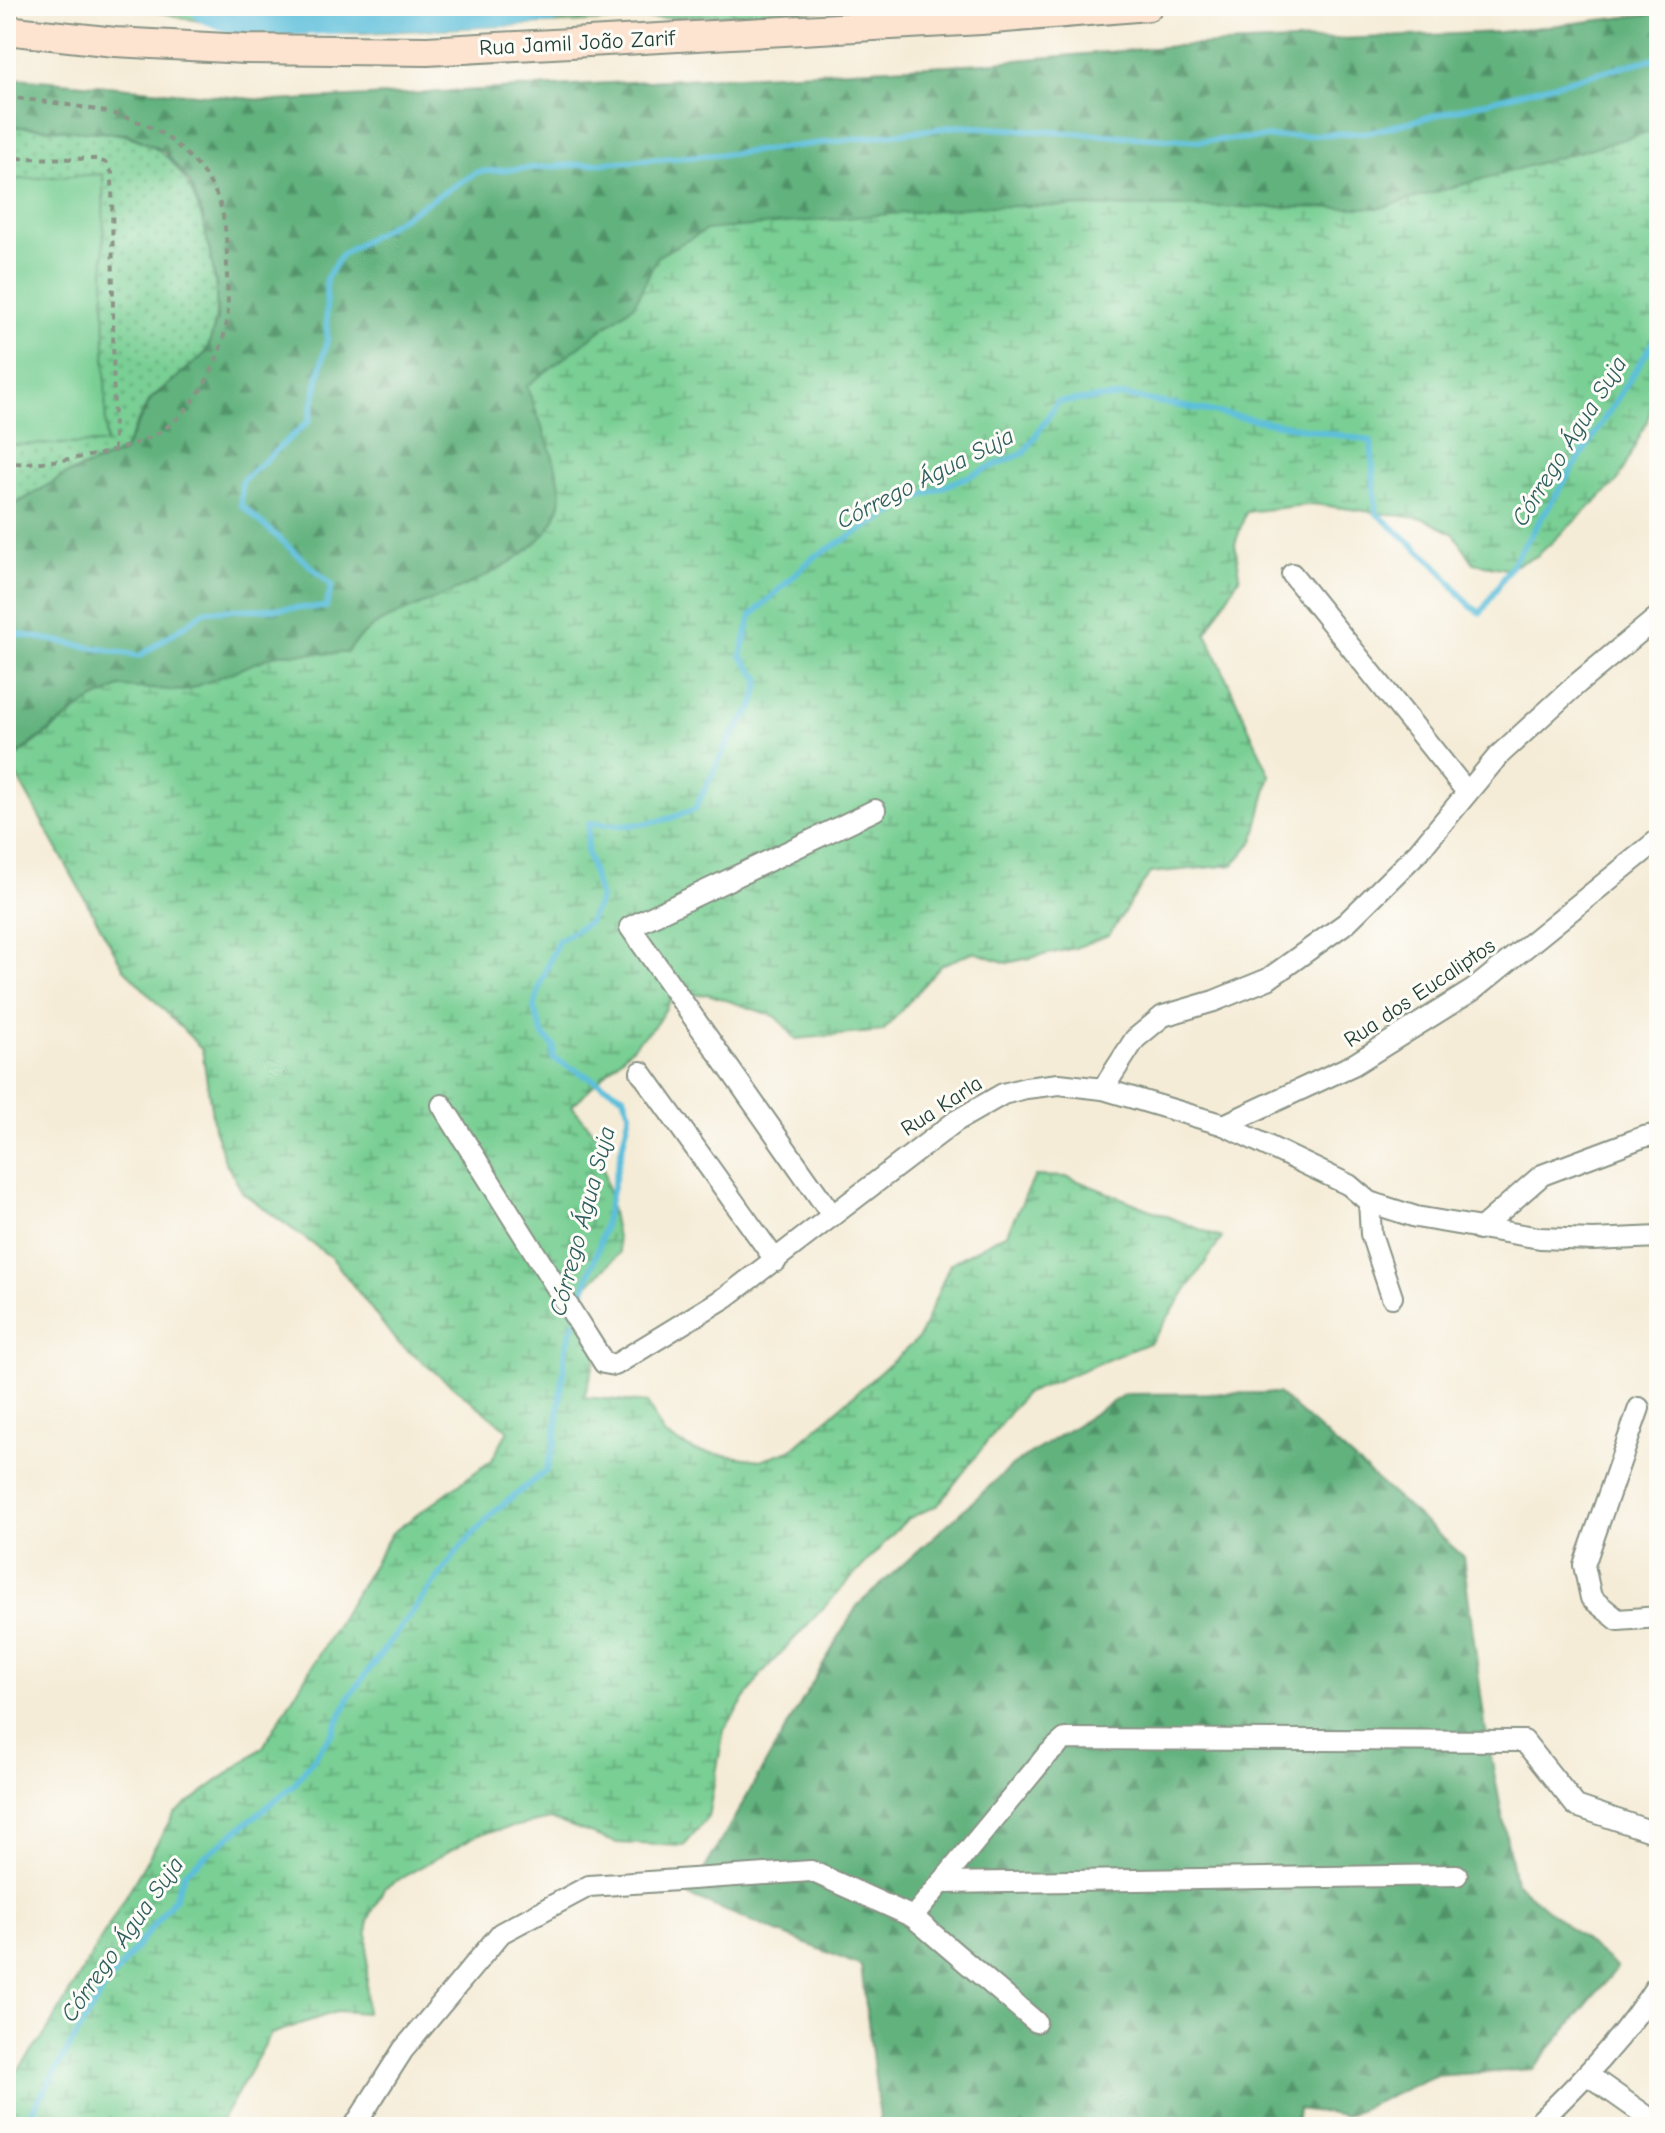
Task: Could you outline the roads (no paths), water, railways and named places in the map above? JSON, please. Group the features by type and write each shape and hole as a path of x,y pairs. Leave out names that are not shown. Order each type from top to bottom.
{"main road":[{"name":"Rua Jamil João Zarif","path":"6,30 115,42 245,49 427,51 981,20 1148,6"}],"street":[{"path":"1292,574 1467,792"},
{"path":"1103,1089 1135,1039 1163,1016 1214,1001 1268,979 1346,923 1419,851 1498,756 1659,616"},
{"path":"832,1215 630,927 875,810"},
{"name":"Rua dos Eucaliptos","path":"1224,1125 1353,1065 1473,990 1659,839"},
{"path":"641,1072 776,1261"},
{"name":"Rua Karla","path":"442,1105 604,1363 615,1365 679,1328 776,1261 904,1157 1003,1094 1059,1084 1103,1089 1224,1125 1349,1185 1369,1202"},
{"path":"1479,1230 1542,1175 1643,1137 1659,1134"},
{"path":"1392,1297 1371,1234 1369,1202 1479,1230 1593,1240 1659,1237"},
{"path":"1639,1408 1584,1565 1591,1598 1618,1620 1659,1617"},
{"path":"913,1917 1046,1756 1065,1739 1524,1741 1576,1806 1659,1834"},
{"path":"354,2127 403,2050 501,1933 589,1886 811,1871 913,1917 1036,2022"},
{"path":"941,1883 1457,1875"},
{"path":"1534,2127 1588,2075 1630,2026 1659,1982"},
{"path":"1588,2075 1659,2125"}],"waterway":[{"path":"208,6 234,16 260,19 549,6"},
{"path":"6,632 140,656 206,611 326,607 332,585 241,505 242,481 309,421 327,340 326,279 341,255 477,172 731,154 960,126 1200,141 1371,132 1659,57"},
{"name":"Córrego Água Suja","path":"577,1311 600,1243 630,1113 624,1096 553,1058 554,1046 543,1035 534,1008 558,941 589,922 600,899 587,851 589,823 643,824 695,809 730,739 754,705 760,680 741,656 751,616 814,557 924,495 1024,453 1058,402 1126,396 1371,441 1376,513 1436,565 1470,606 1481,613 1659,333"},
{"name":"Córrego Água Suja","path":"23,2127 103,1990 174,1899 185,1872 293,1786 333,1732 351,1694 461,1547 496,1510 546,1471 555,1442 566,1348 574,1322"}]}
